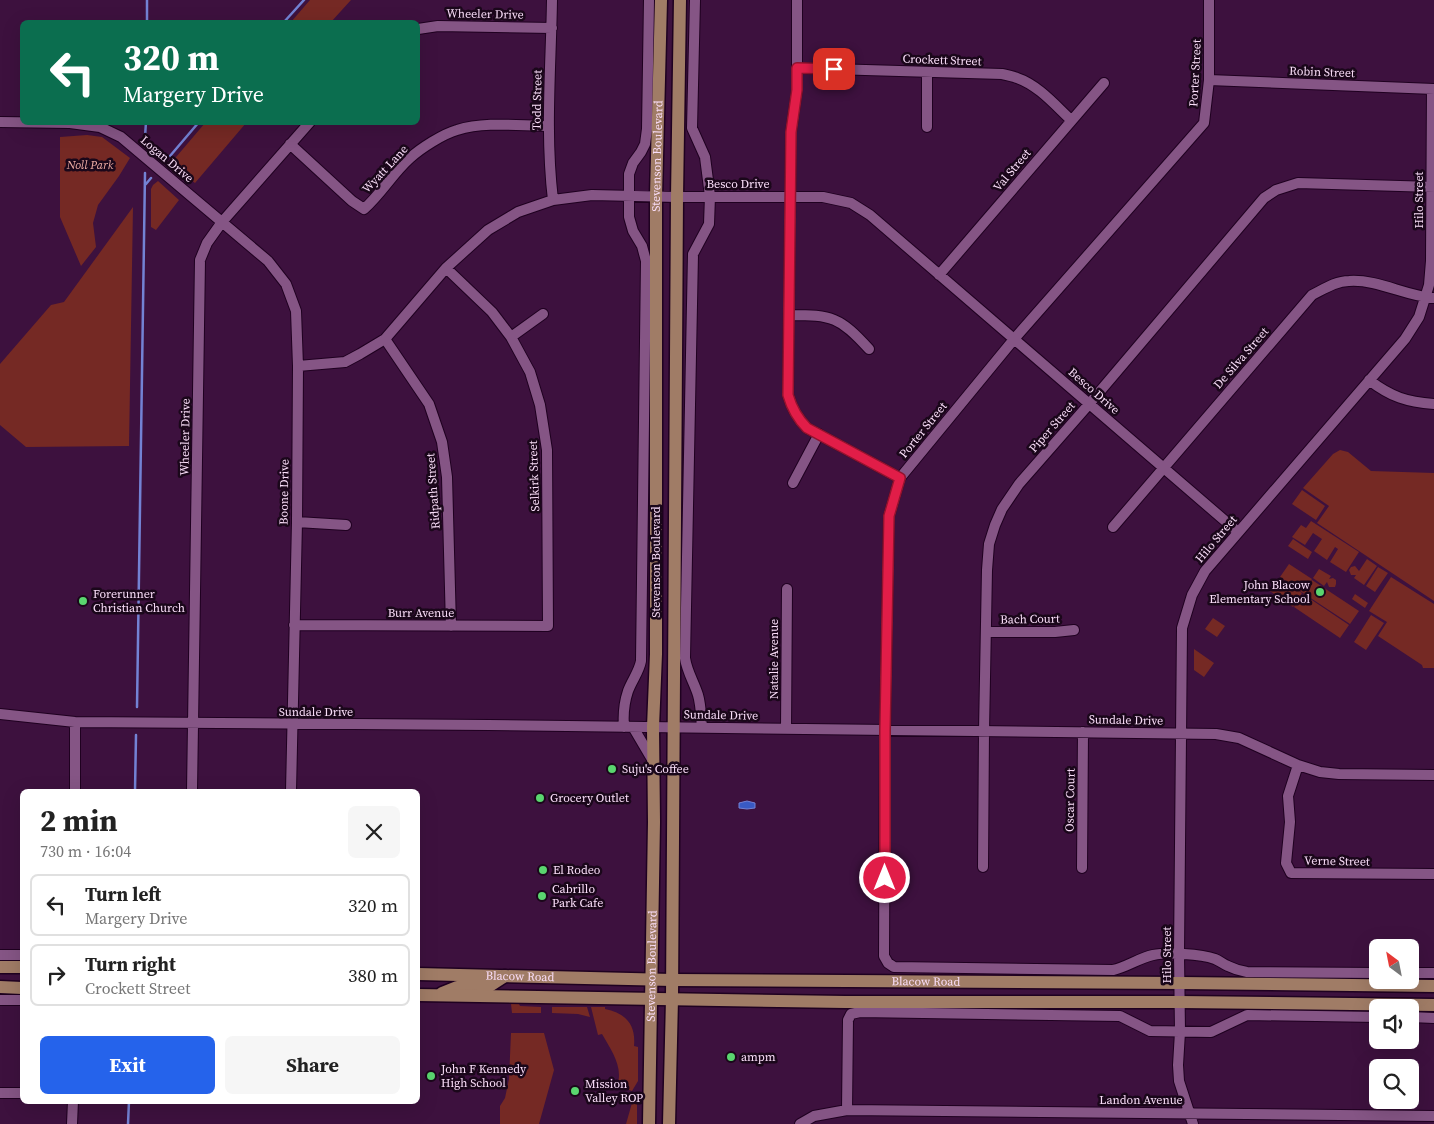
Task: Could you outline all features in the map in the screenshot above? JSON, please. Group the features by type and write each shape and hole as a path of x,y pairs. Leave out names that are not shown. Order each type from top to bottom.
{"main road":[{"name":"Stevenson Boulevard","path":"649,1124 654,828 653,727 656,654 656,196 661,0"},
{"name":"Stevenson Boulevard","path":"669,1124 672,999 680,0"},
{"path":"0,967 20,967"},
{"name":"Blacow Road","path":"420,974 651,980 1434,986"},
{"path":"436,996 457,987 488,986 506,976"},
{"path":"0,988 20,988"},
{"name":"Blacow Road","path":"420,995 846,1002 1180,1002 1434,1005"}],"street":[{"name":"Todd Street","path":"552,0 549,126 553,200"},
{"name":"Stevenson Boulevard","path":"628,727 624,716 625,701 640,668 641,661 646,261 642,246 633,231 629,217 629,174 632,163 641,152 647,129 649,0"},
{"path":"695,0 692,128 705,157 710,196 709,224 693,254 685,648 687,669 699,698 702,727"},
{"path":"797,0 797,90 791,132 788,395 792,409 807,428 900,478"},
{"name":"Porter Street","path":"888,963 884,956 885,730 889,516 900,478 1015,338 1204,123 1209,80 1209,0"},
{"name":"Wheeler Drive","path":"420,29 438,26 552,28"},
{"name":"Crockett Street","path":"797,68 1002,74 1017,77 1028,82 1071,120"},
{"path":"927,127 928,72"},
{"name":"Robin Street","path":"1209,80 1433,89"},
{"name":"Val Street","path":"939,275 1104,83"},
{"name":"Hilo Street","path":"1193,1124 1179,1081 1178,1065 1180,1032 1182,628 1192,595 1205,571 1405,339 1430,298 1433,89"},
{"name":"Logan Drive","path":"0,122 20,122"},
{"name":"Logan Drive","path":"85,125 100,127 121,137 222,222"},
{"name":"Wheeler Drive","path":"192,789 200,260 207,243 222,222 307,125"},
{"name":"Wyatt Lane","path":"290,144 352,201 364,209 410,158 426,146 455,130 483,125 549,126"},
{"name":"Piper Street","path":"983,867 984,731 989,544 1002,509 1019,484 1264,198 1276,190 1298,183 1433,187"},
{"name":"Besco Drive","path":"298,366 344,362 385,339 446,268 488,230 518,212 553,200 592,195 823,197 851,203 870,215 1238,532"},
{"name":"Boone Drive","path":"222,222 268,261 286,284 296,311 298,366 297,522 291,789"},
{"name":"Selkirk Street","path":"446,268 492,312 512,337 530,372 540,405 547,450 548,626"},
{"name":"De Silva Street","path":"1112,527 1312,295 1331,285 1348,280 1371,282 1430,298"},
{"path":"512,337 542,314"},
{"path":"790,315 819,315 833,319 844,324 869,349"},
{"name":"Ridpath Street","path":"385,339 428,404 442,442 446,478 451,626"},
{"path":"1369,380 1399,399 1416,403 1434,404"},
{"path":"793,483 819,434"},
{"path":"297,522 346,525"},
{"name":"Natalie Avenue","path":"786,729 787,589"},
{"name":"Burr Avenue","path":"294,625 548,626"},
{"name":"Bach Court","path":"986,632 1055,632 1074,630"},
{"name":"Sundale Drive","path":"0,714 75,722 702,727 1216,734 1239,738 1298,765 1320,772 1434,775"},
{"path":"75,722 75,789"},
{"path":"628,727 653,761"},
{"name":"Oscar Court","path":"1082,868 1083,732"},
{"name":"Verne Street","path":"1298,765 1288,796 1290,822 1286,863 1291,873 1434,874"},
{"name":"Blacow Road","path":"888,963 894,967 1113,970 1123,968 1145,957 1179,954 1210,957 1227,966 1247,972 1369,973"},
{"path":"0,955 20,955"},
{"path":"1419,973 1434,973"},
{"path":"0,1000 20,1000"},
{"path":"847,1110 848,1020 851,1014 860,1012 1120,1016 1150,1031 1180,1032 1211,1032 1247,1015 1369,1017"},
{"path":"1419,1017 1434,1018"},
{"path":"0,1093 20,1093"},
{"path":"72,1124 73,1104"},
{"name":"Landon Avenue","path":"800,1124 814,1116 847,1110 1434,1116"}],"green space":[{"path":"310,0 351,0 333,20 293,20"},
{"path":"203,125 244,125 195,183 171,163"},
{"name":"Noll Park","path":"87,135 102,137 130,158 98,205 93,223 96,247 81,266 60,217 60,137"},
{"path":"158,181 179,200 156,230 151,227 151,189"},
{"path":"133,207 129,446 26,447 0,425 0,364 51,305 64,302"},
{"path":"1340,450 1348,452 1371,471 1434,473 1434,601 1317,523 1329,506 1303,488 1333,454"},
{"path":"1302,490 1325,506 1316,520 1292,504"},
{"path":"1311,521 1359,552 1346,572 1330,562 1338,549 1335,547 1327,560 1314,551 1322,539 1313,533 1305,545 1292,537 1301,525 1306,528"},
{"path":"1293,539 1312,552 1308,559 1288,546"},
{"path":"1367,559 1377,566 1364,585 1354,578 1356,575 1351,575 1349,570 1355,566 1359,571"},
{"path":"1289,564 1312,579 1303,593 1280,577"},
{"path":"1378,567 1388,573 1375,592 1366,586"},
{"path":"1319,569 1331,576 1329,579 1333,578 1336,580 1335,587 1329,587 1327,582 1324,586 1313,578"},
{"path":"1391,577 1434,604 1434,668 1423,668 1422,665 1378,636 1387,622 1369,611"},
{"path":"1279,578 1302,593 1293,607 1270,591"},
{"path":"1312,580 1359,611 1350,624 1303,593"},
{"path":"1303,594 1349,625 1340,638 1294,607"},
{"path":"1355,594 1368,603 1365,608 1352,599"},
{"path":"1371,615 1384,623 1366,650 1354,642"},
{"path":"1213,618 1225,626 1217,637 1205,629"},
{"path":"1194,649 1214,663 1204,677 1194,670"},
{"path":"511,1004 541,1007 541,1013 512,1013"},
{"path":"552,1007 587,1007 590,1017 578,1014 552,1013"},
{"path":"591,1007 605,1007 605,1009 624,1017 631,1026 634,1046 638,1047 638,1081 632,1091 617,1086 619,1079 618,1065 613,1052 602,1034 598,1035"},
{"path":"511,1033 544,1033 554,1070 539,1124 500,1124 500,1106 505,1098 509,1079"},
{"path":"634,1094 637,1096 637,1124 626,1124 632,1103 630,1102"}],"water":[{"path":"747,801 755,803 755,808 739,808 739,803"}],"waterway":[{"path":"147,0 147,20"},
{"path":"286,20 304,0"},
{"path":"145,137 146,125"},
{"path":"170,156 196,125"},
{"path":"137,707 145,173"},
{"path":"146,184 151,178"},
{"path":"135,789 136,735"},
{"path":"128,1124 129,1104"}],"place":[{"name":"John Blacow Elementary School","path":"1320,592"},
{"name":"Forerunner Christian Church","path":"83,601"},
{"name":"Suju's Coffee","path":"612,769"},
{"name":"Grocery Outlet","path":"540,798"},
{"name":"El Rodeo","path":"543,870"},
{"name":"Cabrillo Park Cafe","path":"542,896"},
{"name":"ampm","path":"731,1057"},
{"name":"John F Kennedy High School","path":"431,1076"},
{"name":"Mission Valley ROP","path":"575,1091"}],"route":[{"path":"834,69 797,68 797,90 791,132 788,395 792,409 807,428 900,478 889,516 885,730 885,878"}]}
